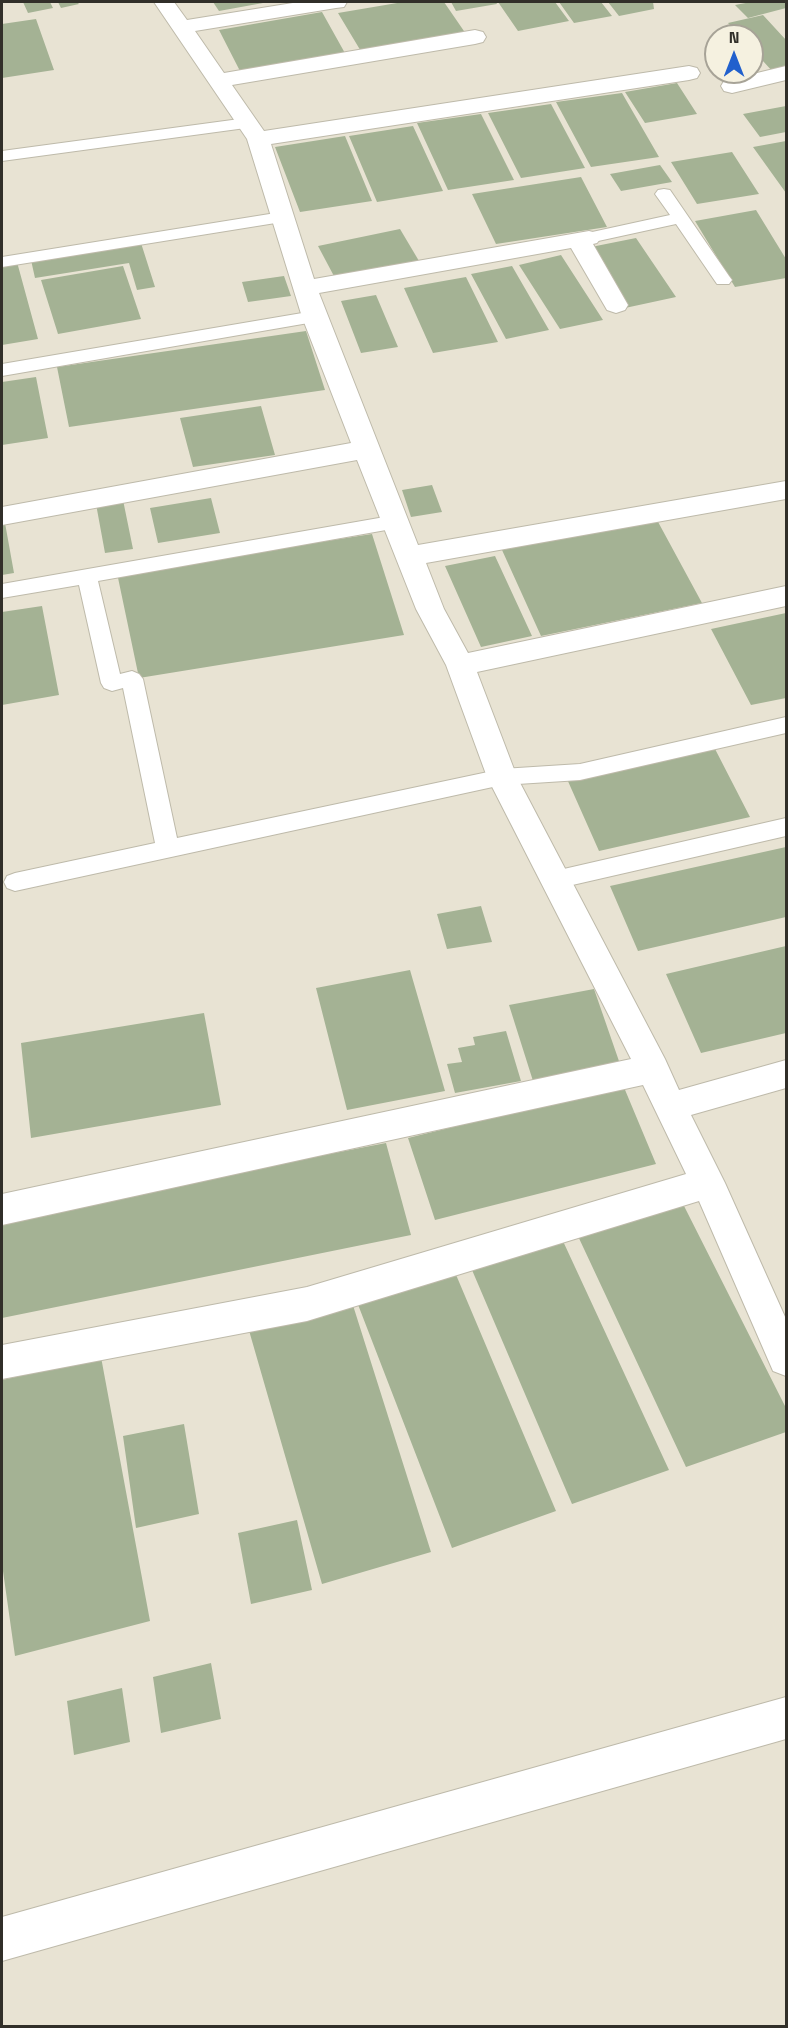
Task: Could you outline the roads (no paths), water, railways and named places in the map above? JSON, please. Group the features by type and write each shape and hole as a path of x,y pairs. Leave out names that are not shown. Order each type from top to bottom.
{"street":[{"path":"164,2 252,131 314,317 430,609 460,665 502,777 653,1069 669,1107 708,1183 786,1359"},
{"path":"181,27 336,2"},
{"path":"219,81 475,37"},
{"path":"252,131 689,73"},
{"path":"732,86 786,73"},
{"path":"304,288 584,239 616,305"},
{"path":"2,516 367,449"},
{"path":"410,556 786,490"},
{"path":"460,665 786,596"},
{"path":"2,1210 653,1069"},
{"path":"669,1107 786,1074"},
{"path":"2,1362 307,1304 708,1183"},
{"path":"2,1940 786,1718"}],"lane":[{"path":"2,156 252,131"},
{"path":"664,194 723,280"},
{"path":"2,262 282,217"},
{"path":"584,239 680,218"},
{"path":"2,370 314,317"},
{"path":"2,591 396,522"},
{"path":"87,576 112,683 132,679 168,849"},
{"path":"15,882 502,777 580,772 786,725"},
{"path":"555,880 786,827"}]}
